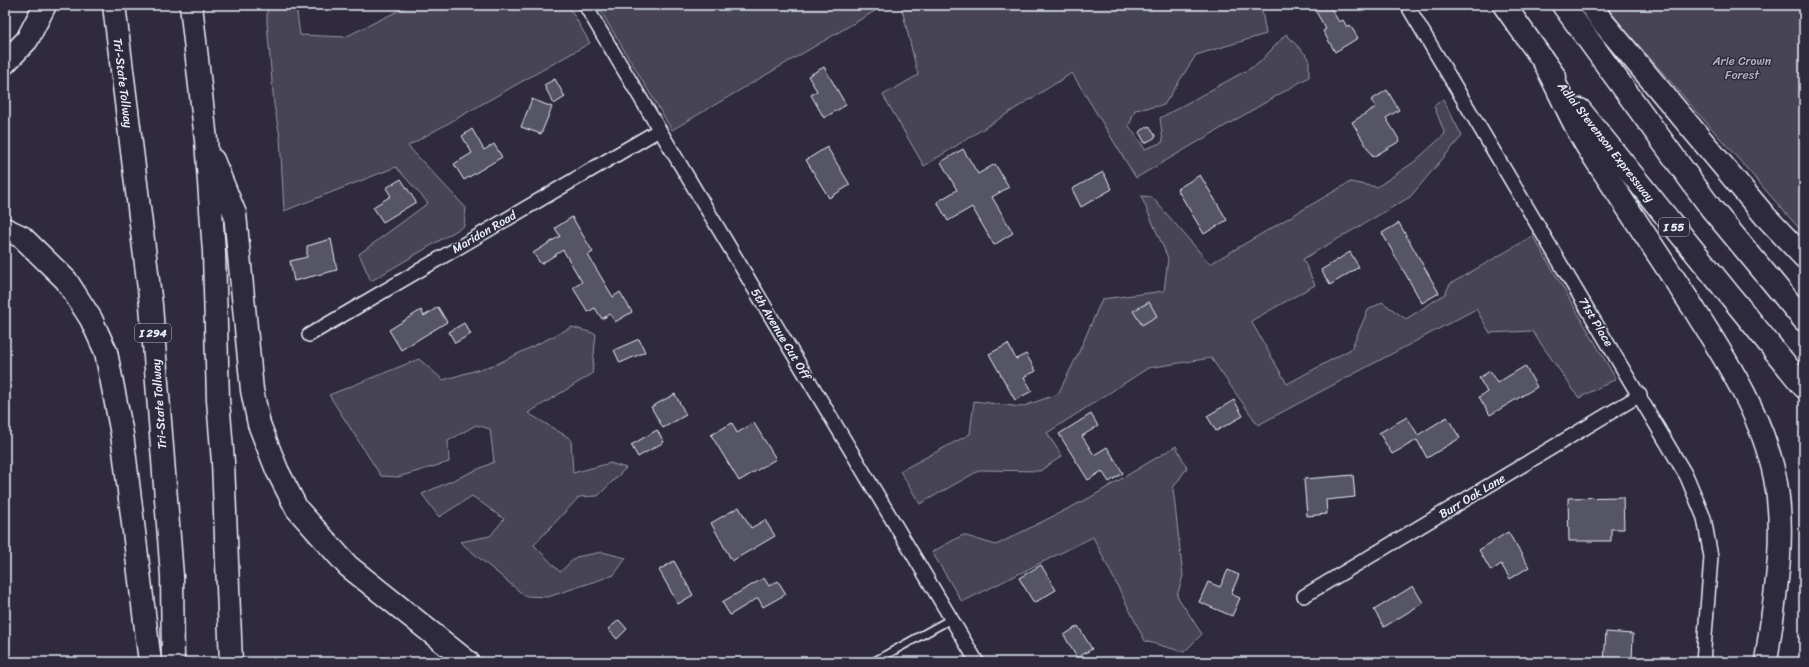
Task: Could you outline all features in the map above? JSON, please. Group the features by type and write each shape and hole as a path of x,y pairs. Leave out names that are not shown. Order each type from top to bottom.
{"highway":[{"path":"5,63 27,40 44,5"},
{"name":"Tri-State Tollway","path":"114,5 151,305 172,576 173,662"},
{"path":"191,5 206,140 214,252 218,400 223,462 231,662"},
{"name":"Adlai Stevenson Expressway","path":"1504,5 1546,66 1595,129 1804,387"},
{"path":"1563,5 1711,208 1804,320"},
{"path":"1591,5 1602,21 1804,263"},
{"path":"1546,66 1589,149 1652,244 1729,366 1751,405 1766,445 1774,478 1780,517 1776,586 1766,662"},
{"path":"206,140 235,214 252,390 260,424 277,470 298,509 348,566 468,662"},
{"path":"1766,216 1804,257"},
{"path":"5,229 22,237 66,280 92,319 106,352 122,434 150,662"}],"street":[{"name":"5th Avenue Cut Off","path":"585,5 977,662"},
{"name":"71st Place","path":"1407,5 1640,395 1687,477 1704,518 1711,557 1703,662"},
{"name":"Maridon Road","path":"309,335 659,130"},
{"name":"Burr Oak Lane","path":"1304,596 1640,395"}],"lane":[{"path":"873,662 951,619"}],"green space":[{"path":"267,5 296,5 300,35 345,37 410,5 568,5 590,43 408,146 466,208 464,226 371,281 359,254 428,203 396,167 284,211 280,137 274,105 267,23"},
{"path":"597,5 885,5 672,130"},
{"path":"901,5 1261,5 1266,34 1196,55 1164,105 1135,110 1129,126 1145,149 1163,142 1160,118 1258,64 1286,34 1309,58 1309,77 1136,178 1072,73 924,166 883,95 918,75"},
{"name":"Arie Crown Forest","path":"1605,5 1804,5 1804,234 1627,32"},
{"path":"1443,99 1462,136 1410,197 1303,259 1315,285 1251,321 1287,384 1351,349 1368,310 1382,302 1406,319 1445,294 1450,284 1533,236 1616,379 1579,398 1532,331 1490,333 1476,309 1258,425 1211,358 1148,368 1047,433 1062,456 1040,471 980,470 920,504 900,471 970,434 974,401 1021,407 1058,394 1078,354 1102,299 1164,291 1168,258 1141,196 1152,197 1210,264 1350,182 1377,187 1414,162 1445,134 1434,106"},
{"path":"572,327 596,334 592,374 528,413 571,439 573,473 610,463 626,468 598,496 579,497 534,545 560,572 576,557 602,552 626,558 614,575 548,597 525,596 460,542 490,536 504,519 472,496 439,517 422,494 494,462 490,429 476,425 448,441 449,462 398,477 381,476 329,395 419,359 443,380 497,364"},
{"path":"1176,446 1187,468 1173,488 1183,576 1177,596 1202,634 1184,652 1145,641 1093,537 962,602 932,552 963,535 996,545 1091,497"}],"building":[{"path":"1323,5 1329,5 1339,22 1343,20 1347,27 1350,25 1358,38 1335,52 1323,31 1326,29 1315,10"},
{"path":"824,67 846,105 824,118 811,95 817,91 808,76"},
{"path":"555,79 565,97 554,104 544,85"},
{"path":"1387,90 1399,110 1386,118 1400,141 1373,157 1352,122 1376,107 1371,100"},
{"path":"532,99 552,107 541,134 521,127"},
{"path":"1149,126 1156,137 1145,143 1139,132"},
{"path":"472,129 484,150 494,144 502,157 464,180 454,164 472,153 462,136"},
{"path":"827,147 850,185 829,198 806,160"},
{"path":"963,149 978,174 995,164 1009,187 992,197 1013,233 994,245 972,207 948,221 937,202 957,190 941,162"},
{"path":"1103,172 1112,189 1081,207 1072,189"},
{"path":"1200,175 1227,220 1204,234 1177,189"},
{"path":"401,179 416,202 383,222 373,207 391,196 386,188"},
{"path":"572,217 593,252 588,255 613,297 620,292 632,312 615,322 610,314 602,319 595,308 588,312 573,288 582,282 563,250 541,264 533,253 560,236 555,228"},
{"path":"1399,223 1439,293 1422,303 1382,233"},
{"path":"331,239 337,270 294,281 290,261 307,257 307,246"},
{"path":"1350,252 1359,267 1330,285 1321,270"},
{"path":"1149,302 1157,316 1142,325 1133,311"},
{"path":"438,307 447,322 401,350 389,330 421,310 424,316"},
{"path":"464,323 471,334 455,343 449,332"},
{"path":"639,339 645,352 620,363 614,350"},
{"path":"1008,344 1016,359 1026,354 1036,371 1024,377 1032,391 1015,400 989,354"},
{"path":"1525,366 1537,387 1490,415 1479,397 1487,392 1479,378 1490,371 1497,383"},
{"path":"675,394 686,415 663,428 651,407"},
{"path":"1234,400 1243,416 1216,431 1207,416"},
{"path":"1091,414 1098,426 1082,436 1094,455 1107,447 1123,473 1109,482 1102,471 1088,480 1059,434"},
{"path":"1407,417 1418,435 1447,417 1460,438 1427,458 1417,440 1392,454 1379,433"},
{"path":"732,423 737,433 754,423 776,459 739,481 711,435"},
{"path":"657,430 664,442 638,457 631,445"},
{"path":"1353,475 1355,497 1326,500 1327,514 1307,516 1304,479"},
{"path":"1623,497 1624,529 1611,529 1611,541 1569,541 1568,498"},
{"path":"739,507 751,528 765,520 775,536 732,561 711,523"},
{"path":"1508,532 1529,567 1510,579 1501,564 1491,571 1479,550"},
{"path":"674,561 693,595 678,604 659,570"},
{"path":"1041,565 1056,590 1034,603 1019,578"},
{"path":"1228,570 1239,575 1231,594 1240,598 1232,616 1199,602 1208,582 1220,587"},
{"path":"764,578 769,586 778,581 786,594 763,607 758,598 730,615 722,602"},
{"path":"1413,586 1423,603 1384,627 1374,610"},
{"path":"619,620 627,629 617,639 608,629"},
{"path":"1078,626 1092,649 1077,658 1064,635"},
{"path":"1606,632 1633,634 1632,662 1604,662"}]}
